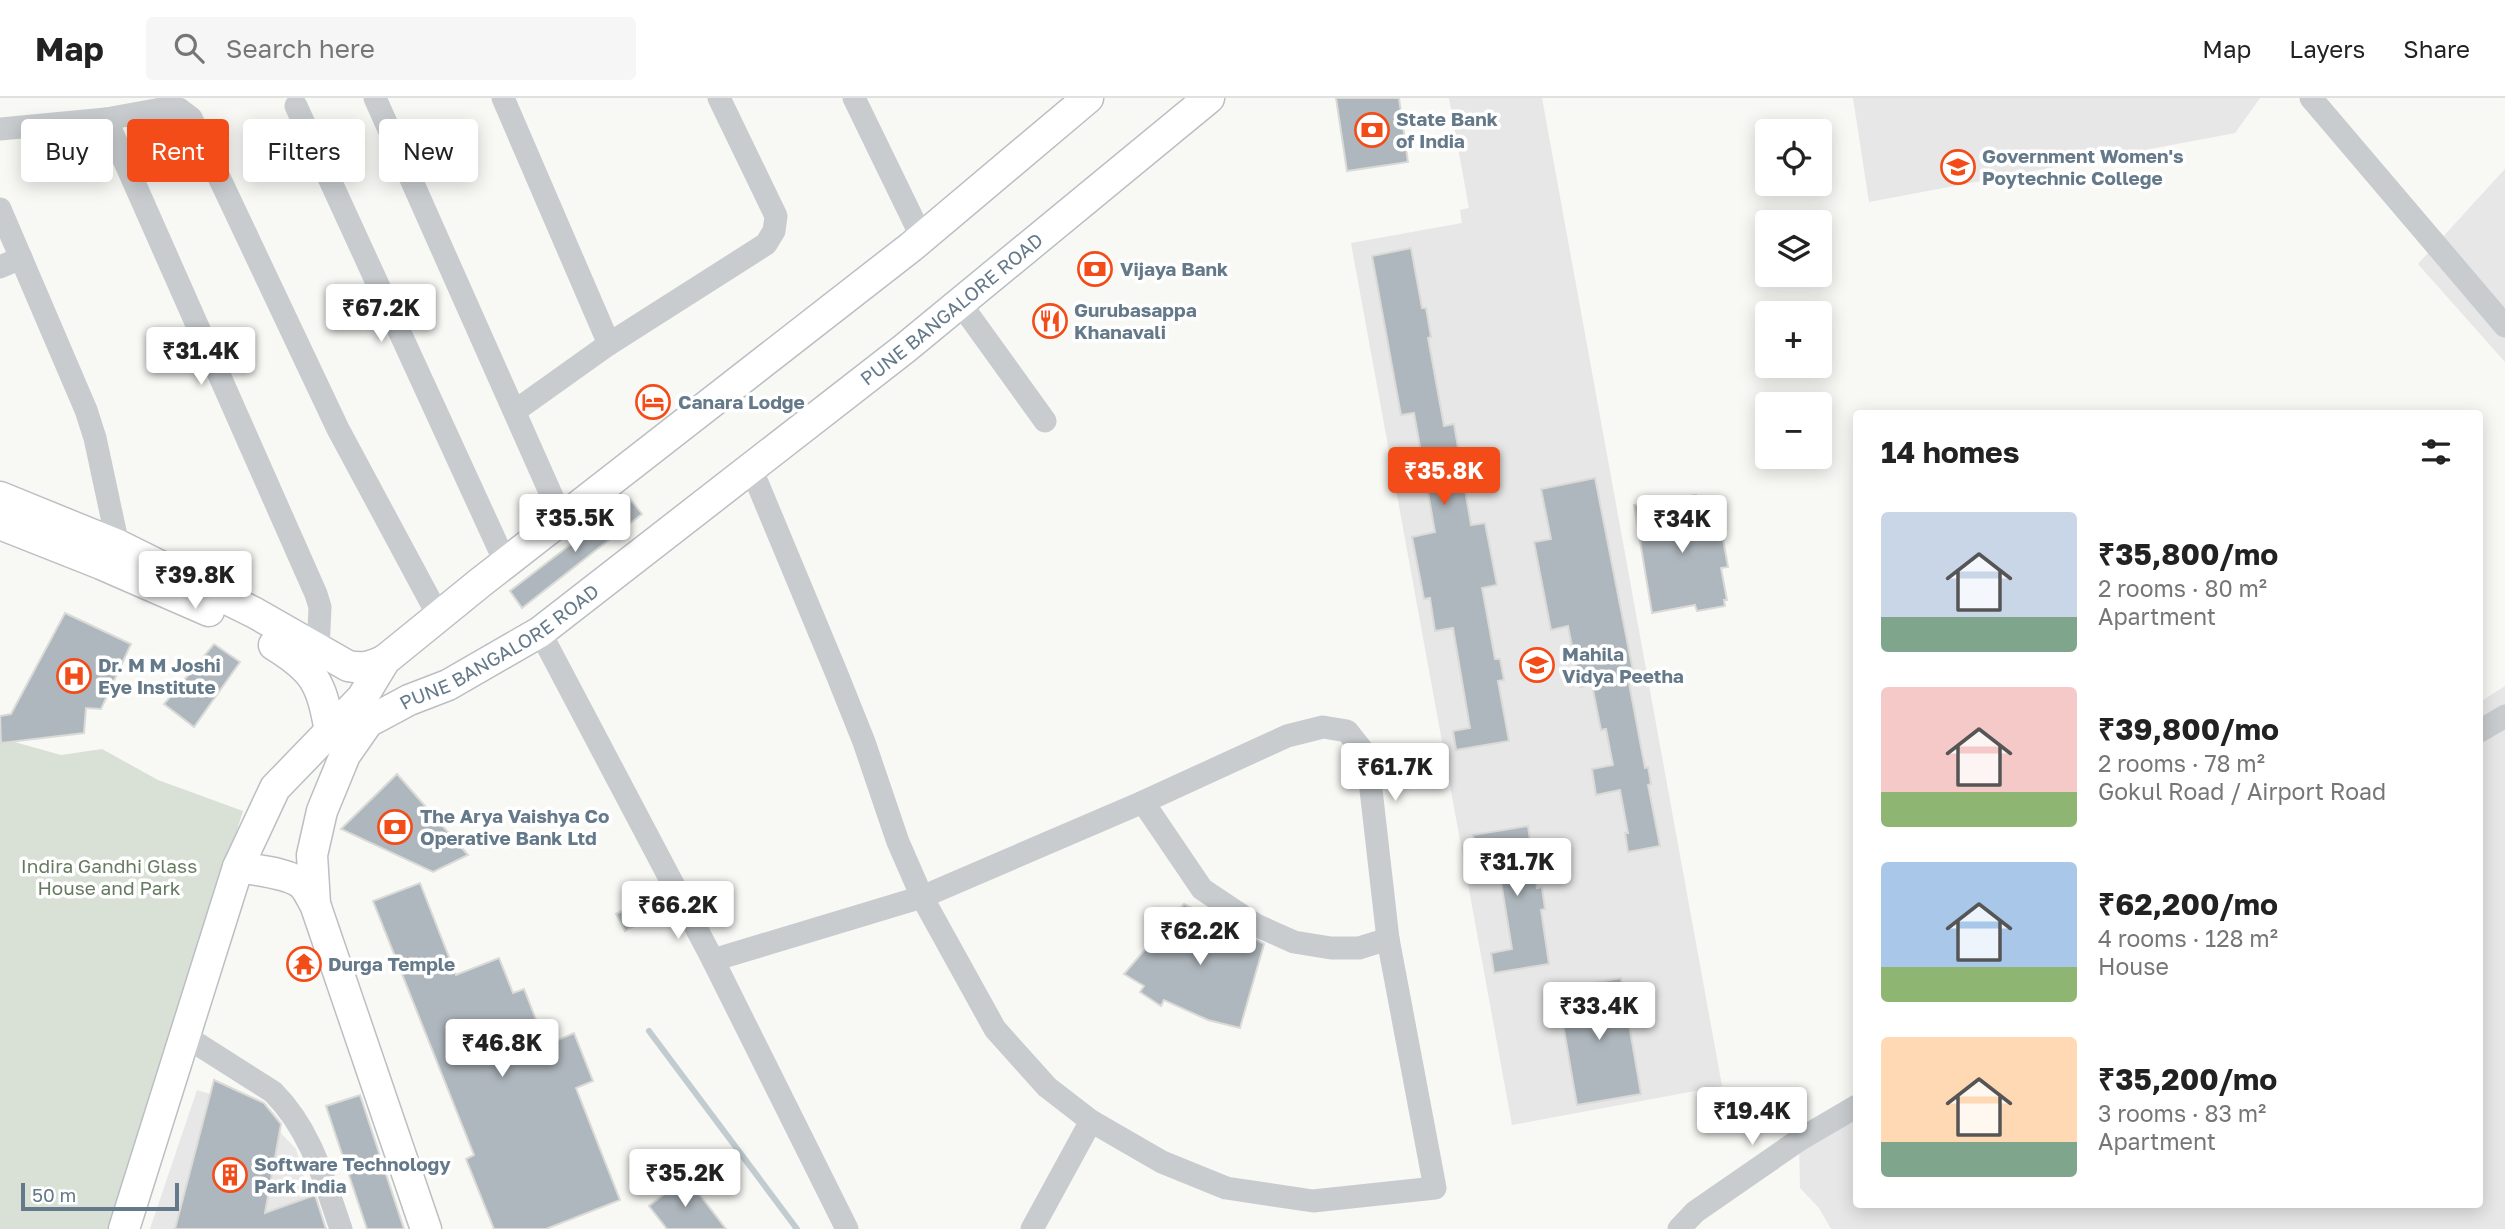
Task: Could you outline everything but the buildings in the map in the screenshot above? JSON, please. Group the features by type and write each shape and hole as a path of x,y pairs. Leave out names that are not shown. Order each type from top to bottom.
{"main road":[{"name":"PUNE BANGALORE ROAD","path":"426,1229 315,904 312,855 322,811 385,660 922,238 1088,98"},
{"name":"PUNE BANGALORE ROAD","path":"124,1229 238,867 275,788 330,731 365,710 409,700 448,685 540,632 960,303 1209,98"},
{"path":"0,497 118,545 255,612 300,647 365,710"},
{"path":"0,524 101,564 247,628 348,666 360,669 385,660"},
{"path":"300,647 301,662 315,678 325,705 330,731"},
{"path":"238,867 300,882 315,904"}],"street":[{"path":"375,98 562,519"},
{"path":"503,98 609,344"},
{"path":"515,411 609,344 765,244 774,231 776,216 719,98"},
{"path":"854,98 922,238"},
{"path":"2311,98 2505,326"},
{"path":"296,107 506,564"},
{"path":"106,119 167,108 179,109 191,118 338,429 439,617"},
{"path":"0,129 21,127"},
{"path":"113,135 316,594 320,607 300,647"},
{"path":"0,209 10,262 86,410 95,438 118,545"},
{"path":"960,303 1045,421"},
{"path":"713,960 922,897 1143,802 1287,736 1323,727 1347,732 1362,750 1370,781 1388,939 1435,1188 1313,1201 1226,1188 1162,1162 1091,1121 1047,1087 995,1029 922,897 898,842 846,695 751,468"},
{"path":"540,632 713,960 847,1229"},
{"path":"2483,729 2505,716"},
{"path":"1143,802 1202,889 1256,925 1294,942 1331,948 1359,948 1388,939"},
{"path":"185,1036 273,1092 282,1101 303,1129 315,1152 341,1229"},
{"path":"1679,1229 1695,1212 1789,1147 1853,1108"},
{"path":"1032,1229 1091,1121"}],"shaded area":[{"name":"Mahila Vidya Peetha","path":"1449,98 1542,98 1722,1086 1512,1125 1351,243 1462,223 1460,210 1469,208"},
{"name":"Government Women's Poytechnic College","path":"1853,98 2260,98 2235,133 1869,202"},
{"path":"2505,169 2505,362 2418,264"},
{"path":"2505,686 2505,1229 1831,1229 1819,1208 1800,1188 1799,1140 1853,1106 1853,1208 2483,1208 2483,700"},
{"name":"Software Technology Park India","path":"197,1090 258,1109 296,1149 319,1229 150,1229"}],"green space":[{"name":"Indira Gandhi Glass House and Park","path":"0,738 61,755 102,749 158,780 243,811 114,1229 0,1229"}],"waterway":[{"path":"649,1031 797,1229"}],"place":[{"name":"State Bank of India","path":"1372,130"},
{"name":"Government Women's Poytechnic College","path":"1958,167"},
{"name":"Vijaya Bank","path":"1095,269"},
{"name":"Gurubasappa Khanavali","path":"1050,321"},
{"name":"Canara Lodge","path":"653,402"},
{"name":"Mahila Vidya Peetha","path":"1537,665"},
{"name":"Dr. M M Joshi Eye Institute","path":"74,676"},
{"name":"The Arya Vaishya Co Operative Bank Ltd","path":"395,827"},
{"name":"Durga Temple","path":"304,964"},
{"name":"Software Technology Park India","path":"230,1175"}]}
